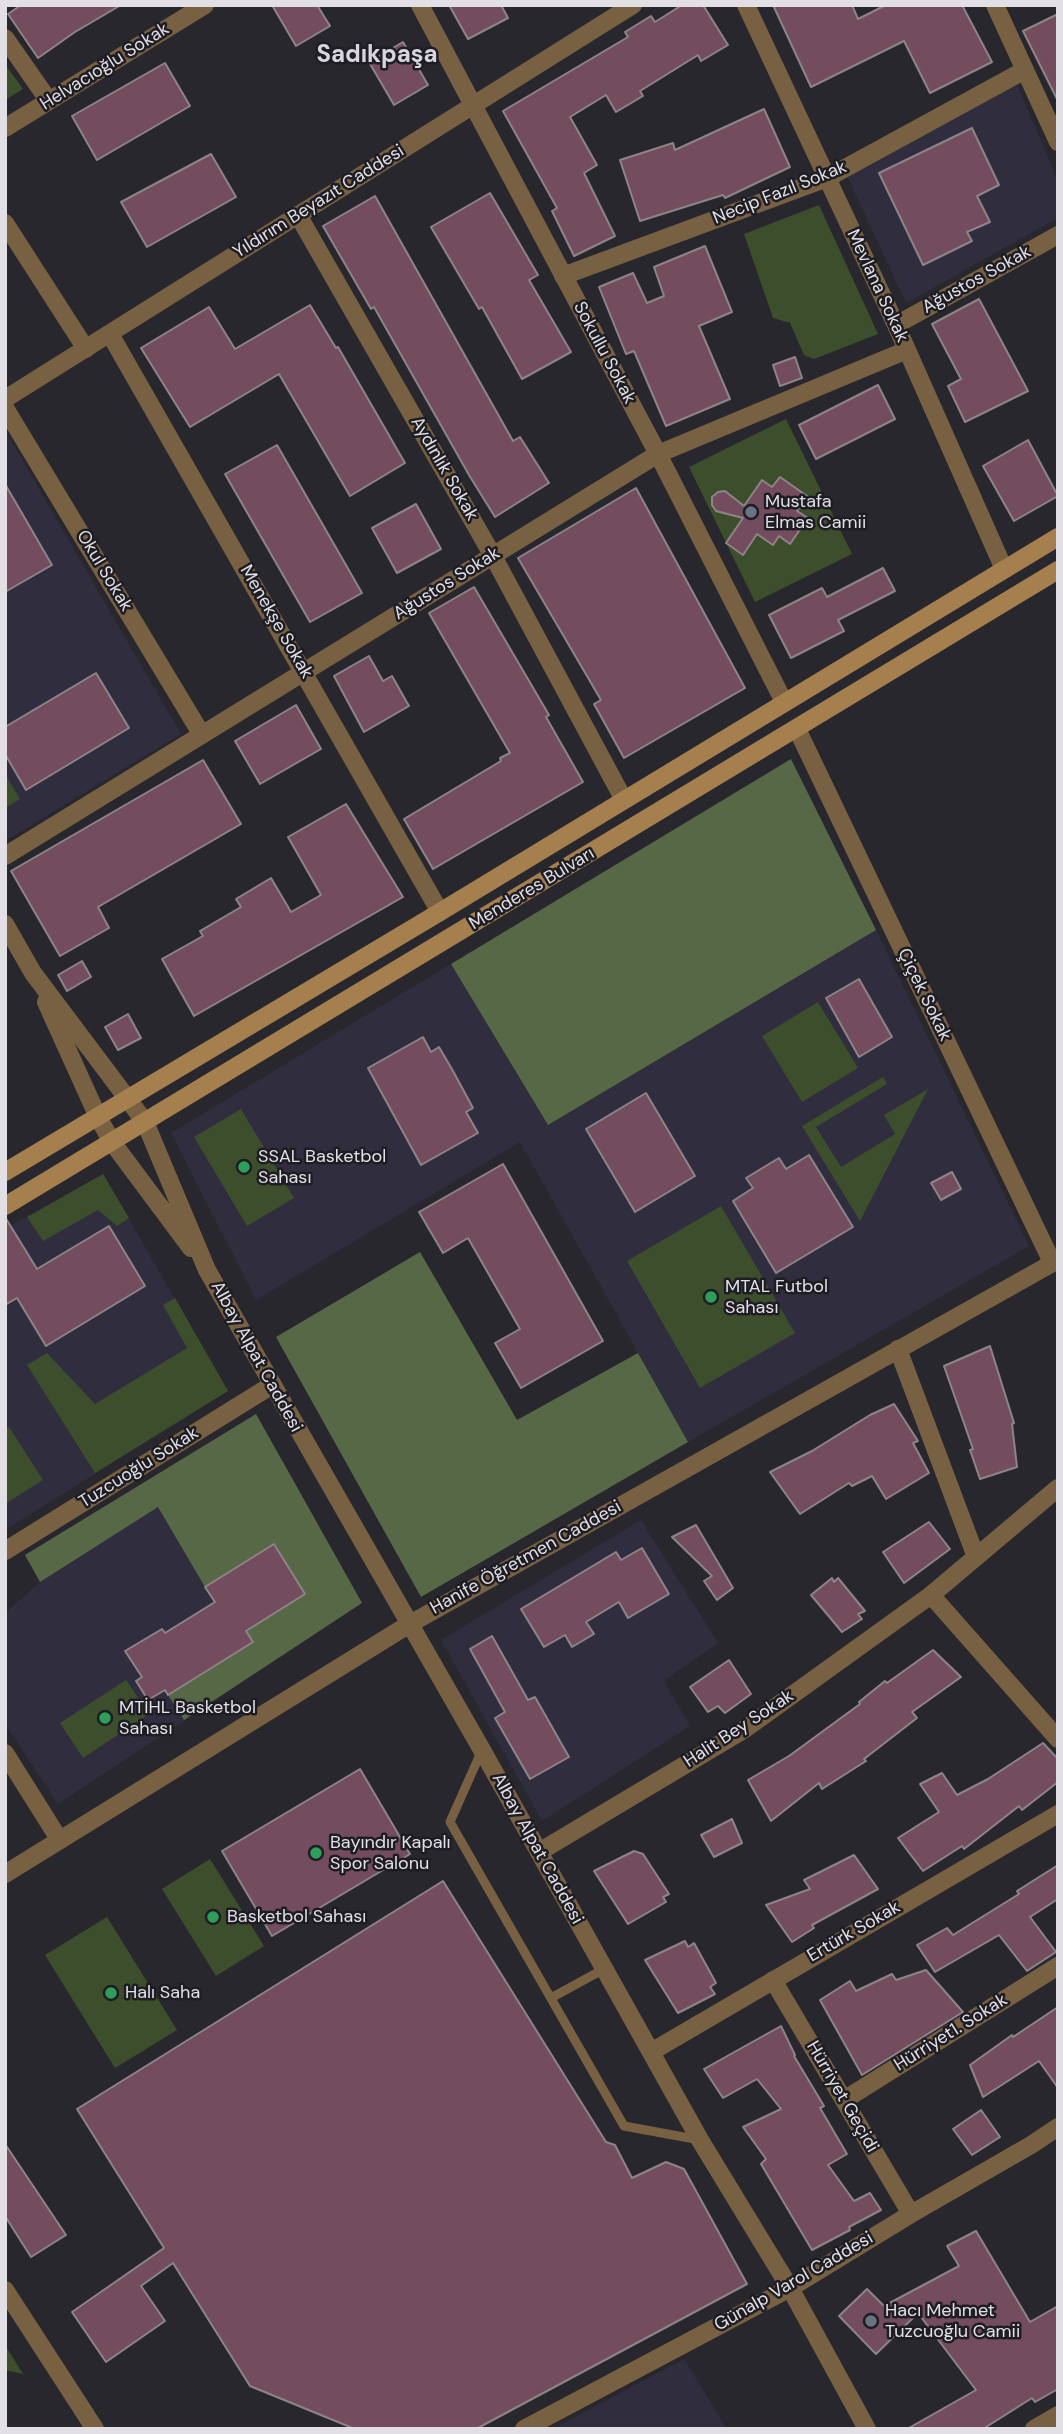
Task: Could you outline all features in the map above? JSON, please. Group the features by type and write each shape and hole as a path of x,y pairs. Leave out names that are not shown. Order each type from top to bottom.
{"main road":[{"name":"Menderes Bulvarı","path":"5,1172 1058,537"},
{"name":"Menderes Bulvarı","path":"5,1206 1058,570"}],"street":[{"name":"Helvacıoğlu Sokak","path":"5,128 205,5"},
{"name":"Sokullu Sokak","path":"420,5 658,454 784,702"},
{"name":"Yıldırım Beyazıt Caddesi","path":"5,399 634,5"},
{"name":"Mevlana Sokak","path":"746,5 896,325 1004,569"},
{"path":"995,5 1058,142"},
{"path":"5,38 49,102"},
{"name":"Necip Fazıl Sokak","path":"563,276 827,178 1025,70"},
{"name":"Aydınlık Sokak","path":"299,215 493,556 624,800"},
{"path":"5,223 86,349"},
{"name":"Ağustos Sokak","path":"896,325 1058,235"},
{"name":"Menekşe Sokak","path":"110,334 440,912"},
{"name":"Ağustos Sokak","path":"5,856 658,454 907,350"},
{"name":"Okul Sokak","path":"5,408 202,735"},
{"name":"Çiçek Sokak","path":"797,729 1055,1261"},
{"name":"Albay Alpat Caddesi","path":"5,924 33,973 112,1142 207,1270"},
{"name":"Albay Alpat Caddesi","path":"33,973 145,1122 207,1270 482,1750 700,2140 790,2288 867,2429"},
{"name":"Hanife Öğretmen Caddesi","path":"5,1874 408,1625 1055,1261"},
{"path":"898,1349 976,1557"},
{"name":"Tuzcuoğlu Sokak","path":"5,1551 272,1385"},
{"name":"Halit Bey Sokak","path":"539,1852 745,1729 931,1595 1058,1488"},
{"path":"931,1595 1058,1739"},
{"path":"5,1753 59,1839"},
{"name":"Ertürk Sokak","path":"651,2052 1058,1814"},
{"name":"Hürriyet1. Sokak","path":"844,2100 1058,1966"},
{"name":"Hürriyet Geçidi","path":"773,1980 911,2214"},
{"name":"Günalp Varol Caddesi","path":"524,2429 790,2288 1058,2127"},
{"path":"5,2290 95,2429"}],"lane":[{"path":"482,1750 450,1822 624,2126 700,2140"},
{"path":"551,1998 604,1969"}],"shaded area":[{"path":"1017,85 1058,180 1058,218 906,303 847,176"},
{"path":"5,430 181,734 5,841"},
{"path":"876,930 1029,1246 688,1442 520,1142 256,1300 171,1133 451,964 548,1125"},
{"path":"103,1174 228,1391 5,1530 5,1229"},
{"path":"256,1414 362,1603 58,1804 5,1724 5,1613 40,1582 25,1555"},
{"path":"641,1520 718,1643 664,1681 690,1726 542,1821 441,1640"},
{"path":"684,2359 727,2429 553,2429"}],"green space":[{"path":"5,64 23,89 5,100"},
{"path":"819,205 878,334 814,359 804,355 790,323 773,318 744,234"},
{"path":"786,419 852,554 755,602 689,467"},
{"path":"791,759 876,930 548,1125 451,964"},
{"path":"5,774 20,799 5,808"},
{"path":"818,1002 858,1068 802,1102 762,1036"},
{"path":"883,1077 887,1084 816,1127 841,1167 895,1134 884,1115 928,1089 860,1221 802,1126"},
{"name":"SSAL Basketbol Sahası","path":"241,1109 294,1198 247,1226 194,1137"},
{"path":"103,1174 129,1218 117,1226 98,1210 43,1241 27,1217"},
{"name":"MTAL Futbol Sahası","path":"721,1206 795,1333 700,1388 627,1261"},
{"path":"420,1252 517,1420 638,1353 688,1442 421,1597 276,1337"},
{"path":"175,1298 228,1391 95,1473 27,1365 47,1353 95,1404 187,1348 163,1305"},
{"path":"256,1414 362,1603 184,1720 168,1695 253,1642 240,1621 254,1625 305,1594 275,1544 205,1587 158,1507 40,1582 25,1555"},
{"path":"9,1427 43,1480 5,1504 5,1429"},
{"name":"MTİHL Basketbol Sahası","path":"126,1680 149,1714 83,1758 60,1723"},
{"name":"Basketbol Sahası","path":"210,1859 264,1946 216,1976 162,1889"},
{"name":"Halı Saha","path":"107,1917 177,2030 115,2068 45,1955"},
{"path":"5,2345 23,2374 5,2370"}],"building":[{"path":"21,5 121,5 38,58 8,14"},
{"path":"272,5 317,5 330,26 296,46"},
{"path":"449,5 501,5 508,18 468,39"},
{"path":"682,5 703,5 728,45 701,61 698,55 640,91 643,96 616,112 606,95 570,117 597,165 584,173 615,236 574,256 552,211 557,208 503,111 628,37 625,32 651,16 655,22"},
{"path":"773,5 852,5 858,19 886,5 962,5 992,62 930,93 904,41 811,87"},
{"path":"1058,14 1058,101 1023,31"},
{"path":"403,42 428,85 394,105 369,62"},
{"path":"165,63 190,106 97,160 72,116"},
{"path":"764,109 790,167 725,198 723,195 640,221 620,160 673,143 675,150"},
{"path":"972,128 999,185 977,196 990,222 967,232 972,241 923,265 879,173"},
{"path":"211,154 236,197 147,247 121,202"},
{"path":"490,193 538,275 529,280 571,352 522,379 482,307 479,309 431,227"},
{"path":"375,196 513,441 520,437 549,483 495,517 374,307 371,309 323,226"},
{"path":"705,246 732,312 699,326 730,399 666,426 634,351 626,354 599,287 633,273 647,303 664,296 654,267"},
{"path":"979,299 1028,391 965,422 948,386 961,379 932,324"},
{"path":"310,305 336,348 338,347 405,463 350,496 279,374 190,427 141,348 209,307 235,349"},
{"path":"795,357 802,378 780,386 773,365"},
{"path":"878,385 895,419 816,459 799,425"},
{"path":"1028,440 1058,496 1014,521 983,466"},
{"path":"277,445 362,593 310,622 225,474"},
{"path":"780,477 807,496 797,511 808,518 790,544 779,536 773,545 757,534 743,555 726,543 743,518 716,511 712,505 712,497 725,491 744,506 762,480 772,487"},
{"path":"5,484 52,565 5,592"},
{"path":"636,488 745,688 624,758 594,704 601,700 518,558"},
{"path":"416,504 441,549 397,573 372,528"},
{"path":"883,568 895,591 838,620 844,631 791,658 769,615 822,588 827,597"},
{"path":"474,587 549,715 546,717 583,782 433,869 404,819 510,753 429,613"},
{"path":"369,656 383,681 392,676 409,706 364,732 334,676"},
{"path":"96,673 129,728 26,790 5,754 5,727"},
{"path":"296,705 321,749 260,784 235,741"},
{"path":"203,760 241,824 98,907 109,928 60,956 11,871"},
{"path":"346,804 403,897 194,1016 162,959 203,936 200,931 241,907 236,899 271,878 291,912 321,895 288,837"},
{"path":"82,961 91,977 67,991 58,975"},
{"path":"859,979 892,1037 859,1057 826,998"},
{"path":"128,1014 141,1038 118,1050 105,1027"},
{"path":"423,1037 431,1052 439,1047 453,1071 473,1108 466,1112 478,1133 421,1165 368,1068"},
{"path":"646,1093 695,1176 635,1212 586,1129"},
{"path":"809,1155 853,1227 776,1273 733,1201 753,1188 746,1178 779,1158 786,1169"},
{"path":"503,1164 603,1341 521,1388 495,1343 520,1329 468,1238 443,1253 419,1212"},
{"path":"952,1172 961,1189 941,1200 931,1183"},
{"path":"5,1217 37,1269 109,1226 145,1286 46,1346 17,1298 5,1305"},
{"path":"990,1346 1014,1423 1017,1467 980,1479 970,1450 973,1449 944,1366"},
{"path":"894,1404 918,1441 913,1443 929,1473 886,1499 872,1476 852,1486 849,1483 800,1514 770,1472"},
{"path":"929,1522 950,1549 904,1583 883,1552"},
{"path":"696,1525 733,1588 717,1600 704,1581 712,1576 672,1537"},
{"path":"274,1544 305,1594 246,1631 253,1642 168,1695 165,1690 148,1700 136,1681 142,1677 125,1651 162,1629 165,1633 215,1602 205,1587"},
{"path":"642,1548 669,1594 628,1618 619,1602 586,1622 594,1634 572,1647 565,1635 544,1647 521,1609 616,1552 621,1560"},
{"path":"832,1578 834,1582 838,1578 865,1611 858,1614 862,1619 842,1632 811,1595"},
{"path":"492,1636 528,1700 535,1697 569,1757 530,1779 495,1718 505,1712 470,1649"},
{"path":"933,1650 961,1677 912,1712 917,1718 864,1759 866,1761 822,1789 819,1783 771,1821 748,1780 789,1756 860,1704 859,1702 885,1681 887,1683"},
{"path":"729,1660 751,1694 725,1713 718,1706 708,1712 690,1687"},
{"path":"1043,1743 1058,1759 1058,1782 1022,1810 1019,1806 964,1849 962,1846 923,1871 898,1838 939,1812 920,1784 942,1773 957,1795 988,1779"},
{"name":"Bayındır Kapalı Spor Salonu","path":"360,1769 410,1854 272,1936 222,1851"},
{"path":"732,1819 742,1843 714,1857 701,1835"},
{"path":"634,1851 643,1854 669,1894 663,1897 666,1902 628,1924 594,1871"},
{"path":"854,1855 878,1889 812,1925 814,1928 792,1942 766,1905 810,1889 804,1880"},
{"path":"1058,1865 1058,1899 1030,1917 1056,1952 1027,1971 999,1935 935,1972 917,1945 947,1928 953,1935 1019,1894 1017,1891"},
{"path":"443,1881 606,2142 615,2145 632,2178 666,2162 684,2169 747,2284 476,2429 355,2429 250,2386 173,2263 141,2286 165,2321 106,2362 72,2312 164,2248 77,2109"},
{"path":"685,1941 688,1947 694,1943 716,1983 710,1987 715,1994 678,2013 645,1960"},
{"path":"926,1970 963,2012 862,2075 820,2000 850,1981 856,1991 892,1974 896,1980"},
{"path":"1058,2007 1058,2088 1039,2061 983,2097 970,2065"},
{"path":"781,2026 794,2056 824,2106 820,2108 847,2154 828,2165 854,2201 870,2193 881,2210 812,2250 761,2164 766,2159 743,2127 781,2109 757,2079 723,2098 704,2069"},
{"path":"981,2110 1000,2137 972,2155 953,2129"},
{"path":"5,2144 66,2235 31,2257 5,2216"},
{"path":"976,2231 1030,2322 1058,2306 1058,2389 1035,2402 1032,2398 983,2429 907,2429 976,2390 918,2313 876,2354 839,2316 867,2289 884,2306 959,2266 947,2246"}],"place":[{"name":"Mustafa Elmas Camii","path":"751,512"},
{"name":"SSAL Basketbol Sahası","path":"244,1167"},
{"name":"MTAL Futbol Sahası","path":"711,1297"},
{"name":"MTİHL Basketbol Sahası","path":"105,1718"},
{"name":"Bayındır Kapalı Spor Salonu","path":"316,1853"},
{"name":"Basketbol Sahası","path":"213,1917"},
{"name":"Halı Saha","path":"111,1993"},
{"name":"Hacı Mehmet Tuzcuoğlu Camii","path":"871,2321"}],"district":[{"name":"Sadıkpaşa","path":"377,56"}]}
